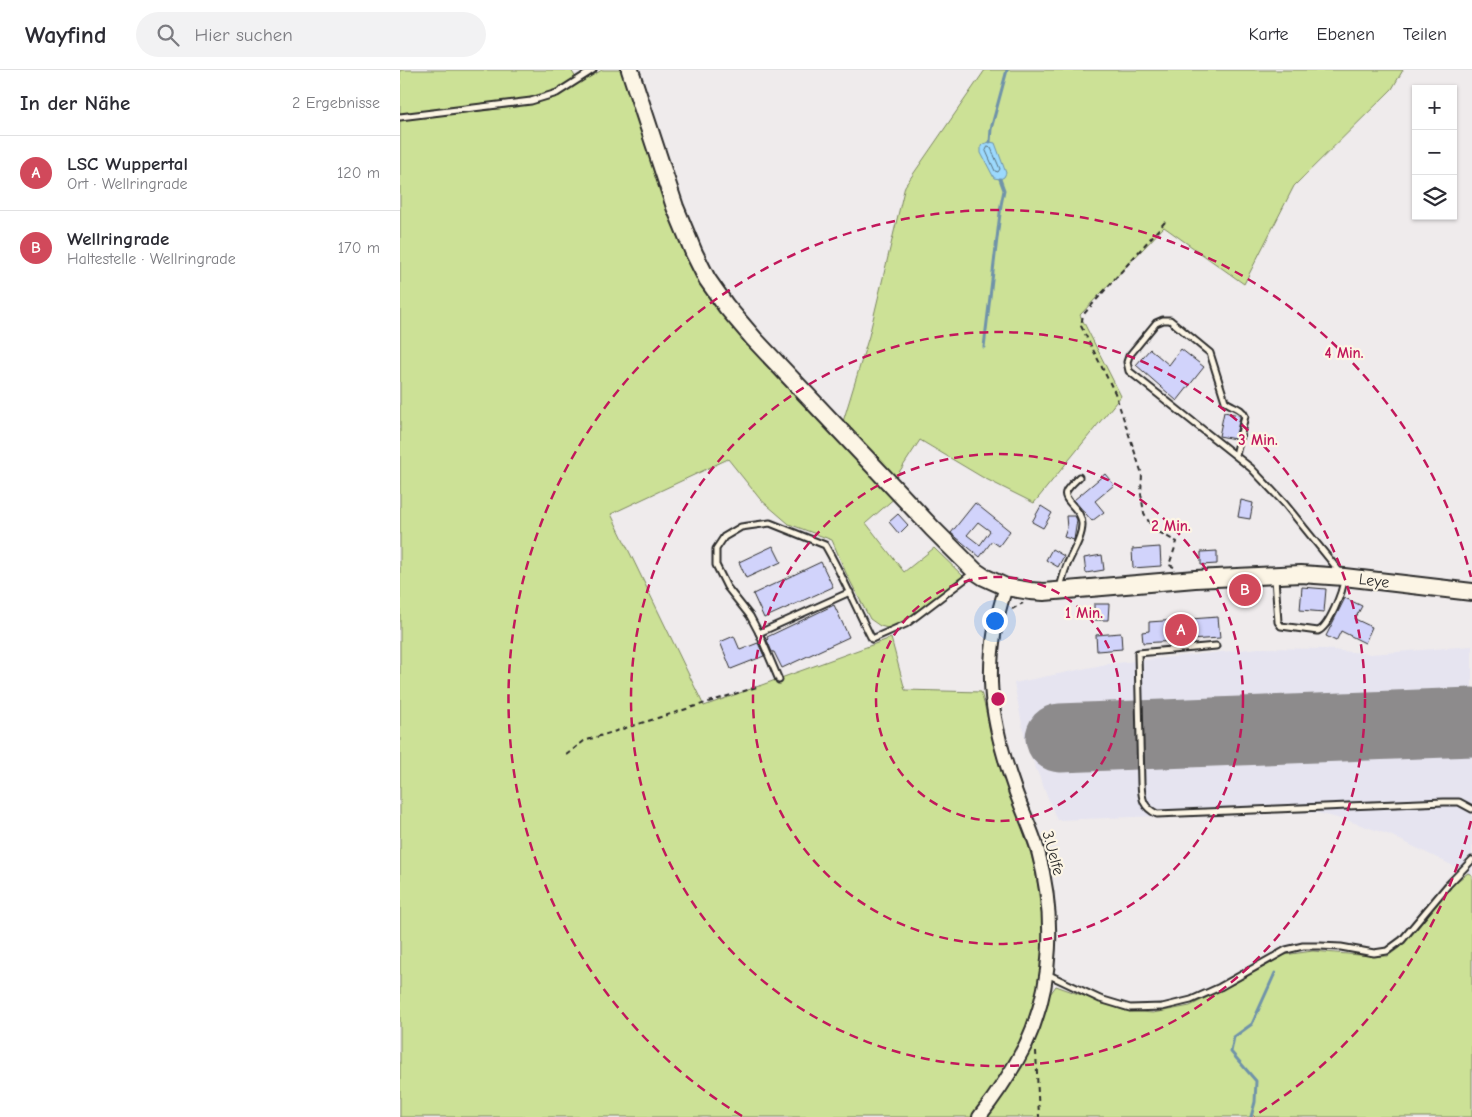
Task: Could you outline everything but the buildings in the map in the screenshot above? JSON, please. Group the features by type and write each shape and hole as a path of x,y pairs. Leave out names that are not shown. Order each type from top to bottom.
{"main road":[{"name":"Leye","path":"630,70 676,208 694,253 707,279 726,306 754,339 895,489 984,578 1006,587 1030,591 1060,591 1301,574 1472,592"}],"street":[{"name":"3.Uelfe","path":"979,1117 1001,1089 1033,1028 1047,974 1050,941 1046,891 1038,850 1001,748 993,712 990,678 991,652 996,620 1006,587"}],"lane":[{"path":"400,117 531,102 557,93 593,70"},
{"path":"1236,455 1245,416 1240,410 1225,401 1210,353 1170,320 1156,323 1129,356 1126,362 1129,371 1236,455 1285,504 1344,578 1343,589 1325,625 1318,631 1281,626 1278,622 1275,575"},
{"path":"1060,591 1066,566 1082,528 1082,517 1077,508 1066,500 1065,497 1065,492 1079,477"},
{"path":"779,680 750,616 727,587 716,565 716,549 724,538 741,527 770,523 825,545 872,639 906,624 975,571"},
{"path":"759,633 850,592"},
{"path":"1216,646 1138,654 1141,784 1142,798 1148,809 1157,814 1444,802 1459,802 1472,808"},
{"path":"1047,974 1100,999 1130,1008 1162,1007 1191,1000 1220,987 1286,950 1303,946 1320,946 1341,947 1374,953 1387,951 1402,940 1448,885 1472,860"}],"path":[{"path":"1165,222 1083,316 1081,326 1115,392 1142,474 1141,494 1144,513 1150,524 1157,531 1178,542 1169,565 1175,567"},
{"path":"566,755 584,741 760,686"},
{"path":"1026,1044 1034,1048 1036,1053 1039,1117"}],"shaded area":[{"path":"1472,646 1472,875 1390,835 1318,813 1259,812 1057,820 1026,744 1014,683 1107,664 1259,648 1323,649 1371,654"}],"green space":[{"path":"400,70 571,70 576,78 552,91 527,99 400,115"},
{"path":"602,70 623,70 691,253 897,496 866,523 904,572 934,548 964,577 905,623 892,629 880,626 870,619 846,573 832,540 789,524 760,499 728,459 611,514 704,706 891,638 905,690 981,692 995,751 1022,826 1036,877 1041,905 1042,960 1032,1014 1023,1040 1006,1071 973,1117 400,1117 400,120 527,104 560,93"},
{"path":"985,70 1403,70 1392,89 1294,186 1244,284 1164,227 1080,315 1121,396 1034,503 982,477 920,440 894,480 842,425 869,336 905,186"},
{"path":"1468,873 1472,875 1472,1117 985,1117 1048,997 1056,986 1126,1011 1153,1013 1190,1006 1284,955 1313,951 1388,956 1399,948 1417,929 1452,885"}],"water":[{"path":"990,142 995,143 1006,173 1000,179 994,178 981,153 981,146"}],"waterway":[{"path":"990,142 991,129 1007,70"},
{"path":"984,347 1004,190 1000,179"},
{"path":"1251,1117 1255,1102 1256,1081 1231,1052 1234,1037 1252,1024 1275,973"}],"runway":[{"path":"1060,738 1472,722"}],"place":[{"name":"Wellringrade","path":"1245,590"},
{"name":"LSC Wuppertal","path":"1181,630"}]}
